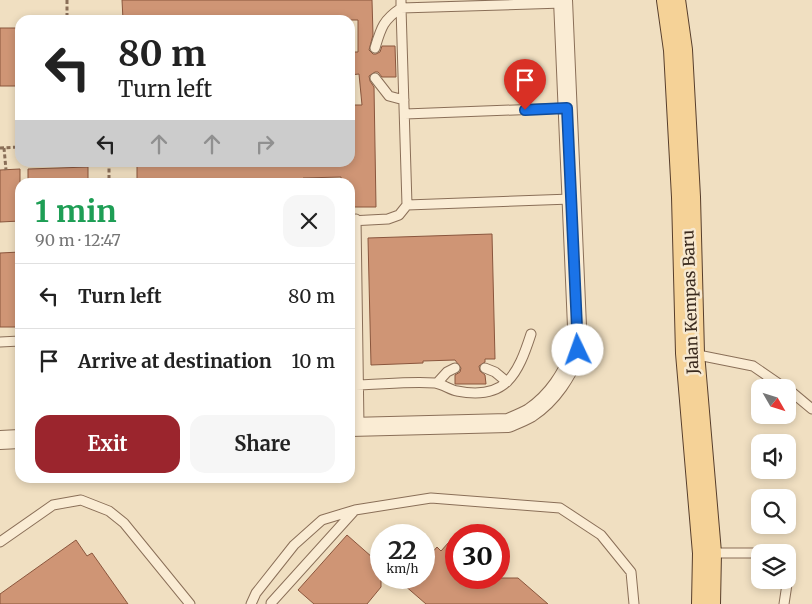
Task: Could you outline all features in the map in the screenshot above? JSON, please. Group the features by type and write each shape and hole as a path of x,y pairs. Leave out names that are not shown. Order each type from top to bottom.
{"main road":[{"name":"Jalan Kempas Baru","path":"671,0 678,50 685,177 690,353 707,553 706,604"}],"street":[{"path":"355,426 508,423 529,413 564,380 578,350 563,1"},
{"path":"0,440 15,439"}],"lane":[{"path":"375,48 380,30 389,16 401,4 563,1"},
{"path":"355,220 388,219 399,216 407,205 401,4"},
{"path":"375,78 389,96 404,100"},
{"path":"405,114 567,108"},
{"path":"407,205 571,199"},
{"path":"355,385 437,383 455,391 478,394 501,388 516,372 525,354 531,334"},
{"path":"0,342 15,341"},
{"path":"690,353 753,366 772,379"},
{"path":"437,383 447,372 455,368"},
{"path":"485,368 495,372 507,382"},
{"path":"796,396 812,409"},
{"path":"251,604 256,593 294,545 322,520 355,510 431,498 560,508 602,534 631,572 634,604"},
{"path":"0,542 53,505 80,500 108,511 124,523 190,604"},
{"path":"256,593 272,604 355,510"},
{"path":"707,553 751,553"},
{"path":"784,604 786,589"}],"path":[{"path":"67,0 67,15"},
{"path":"6,170 2,148 15,147"}],"building":[{"path":"122,0 372,0 373,35 369,50 376,54 380,52 382,46 395,46 396,77 382,77 378,72 369,76 374,87 376,207 355,207 355,178 137,178 137,167 355,167 355,105 362,105 359,74 355,74 355,52 358,52 358,20 355,20 355,15 123,15"},
{"path":"0,28 15,28 15,86 0,86"},
{"path":"88,167 88,178 28,178 28,169"},
{"path":"20,169 20,178 15,178 15,221 0,222 0,170"},
{"path":"492,234 495,359 485,359 485,362 479,366 480,371 485,375 486,384 455,384 455,375 460,372 461,368 455,360 371,365 368,238"},
{"path":"15,252 15,327 0,327 0,253"},
{"path":"347,535 370,555 370,589 379,589 367,604 314,604 298,590"},
{"path":"76,540 87,556 92,553 128,604 0,604 0,594"},
{"path":"445,546 445,589 510,589 510,578 518,578 548,604 426,604 409,589 435,589 435,549 437,547 441,551"}],"route":[{"path":"525,110 567,108 578,350"}]}
